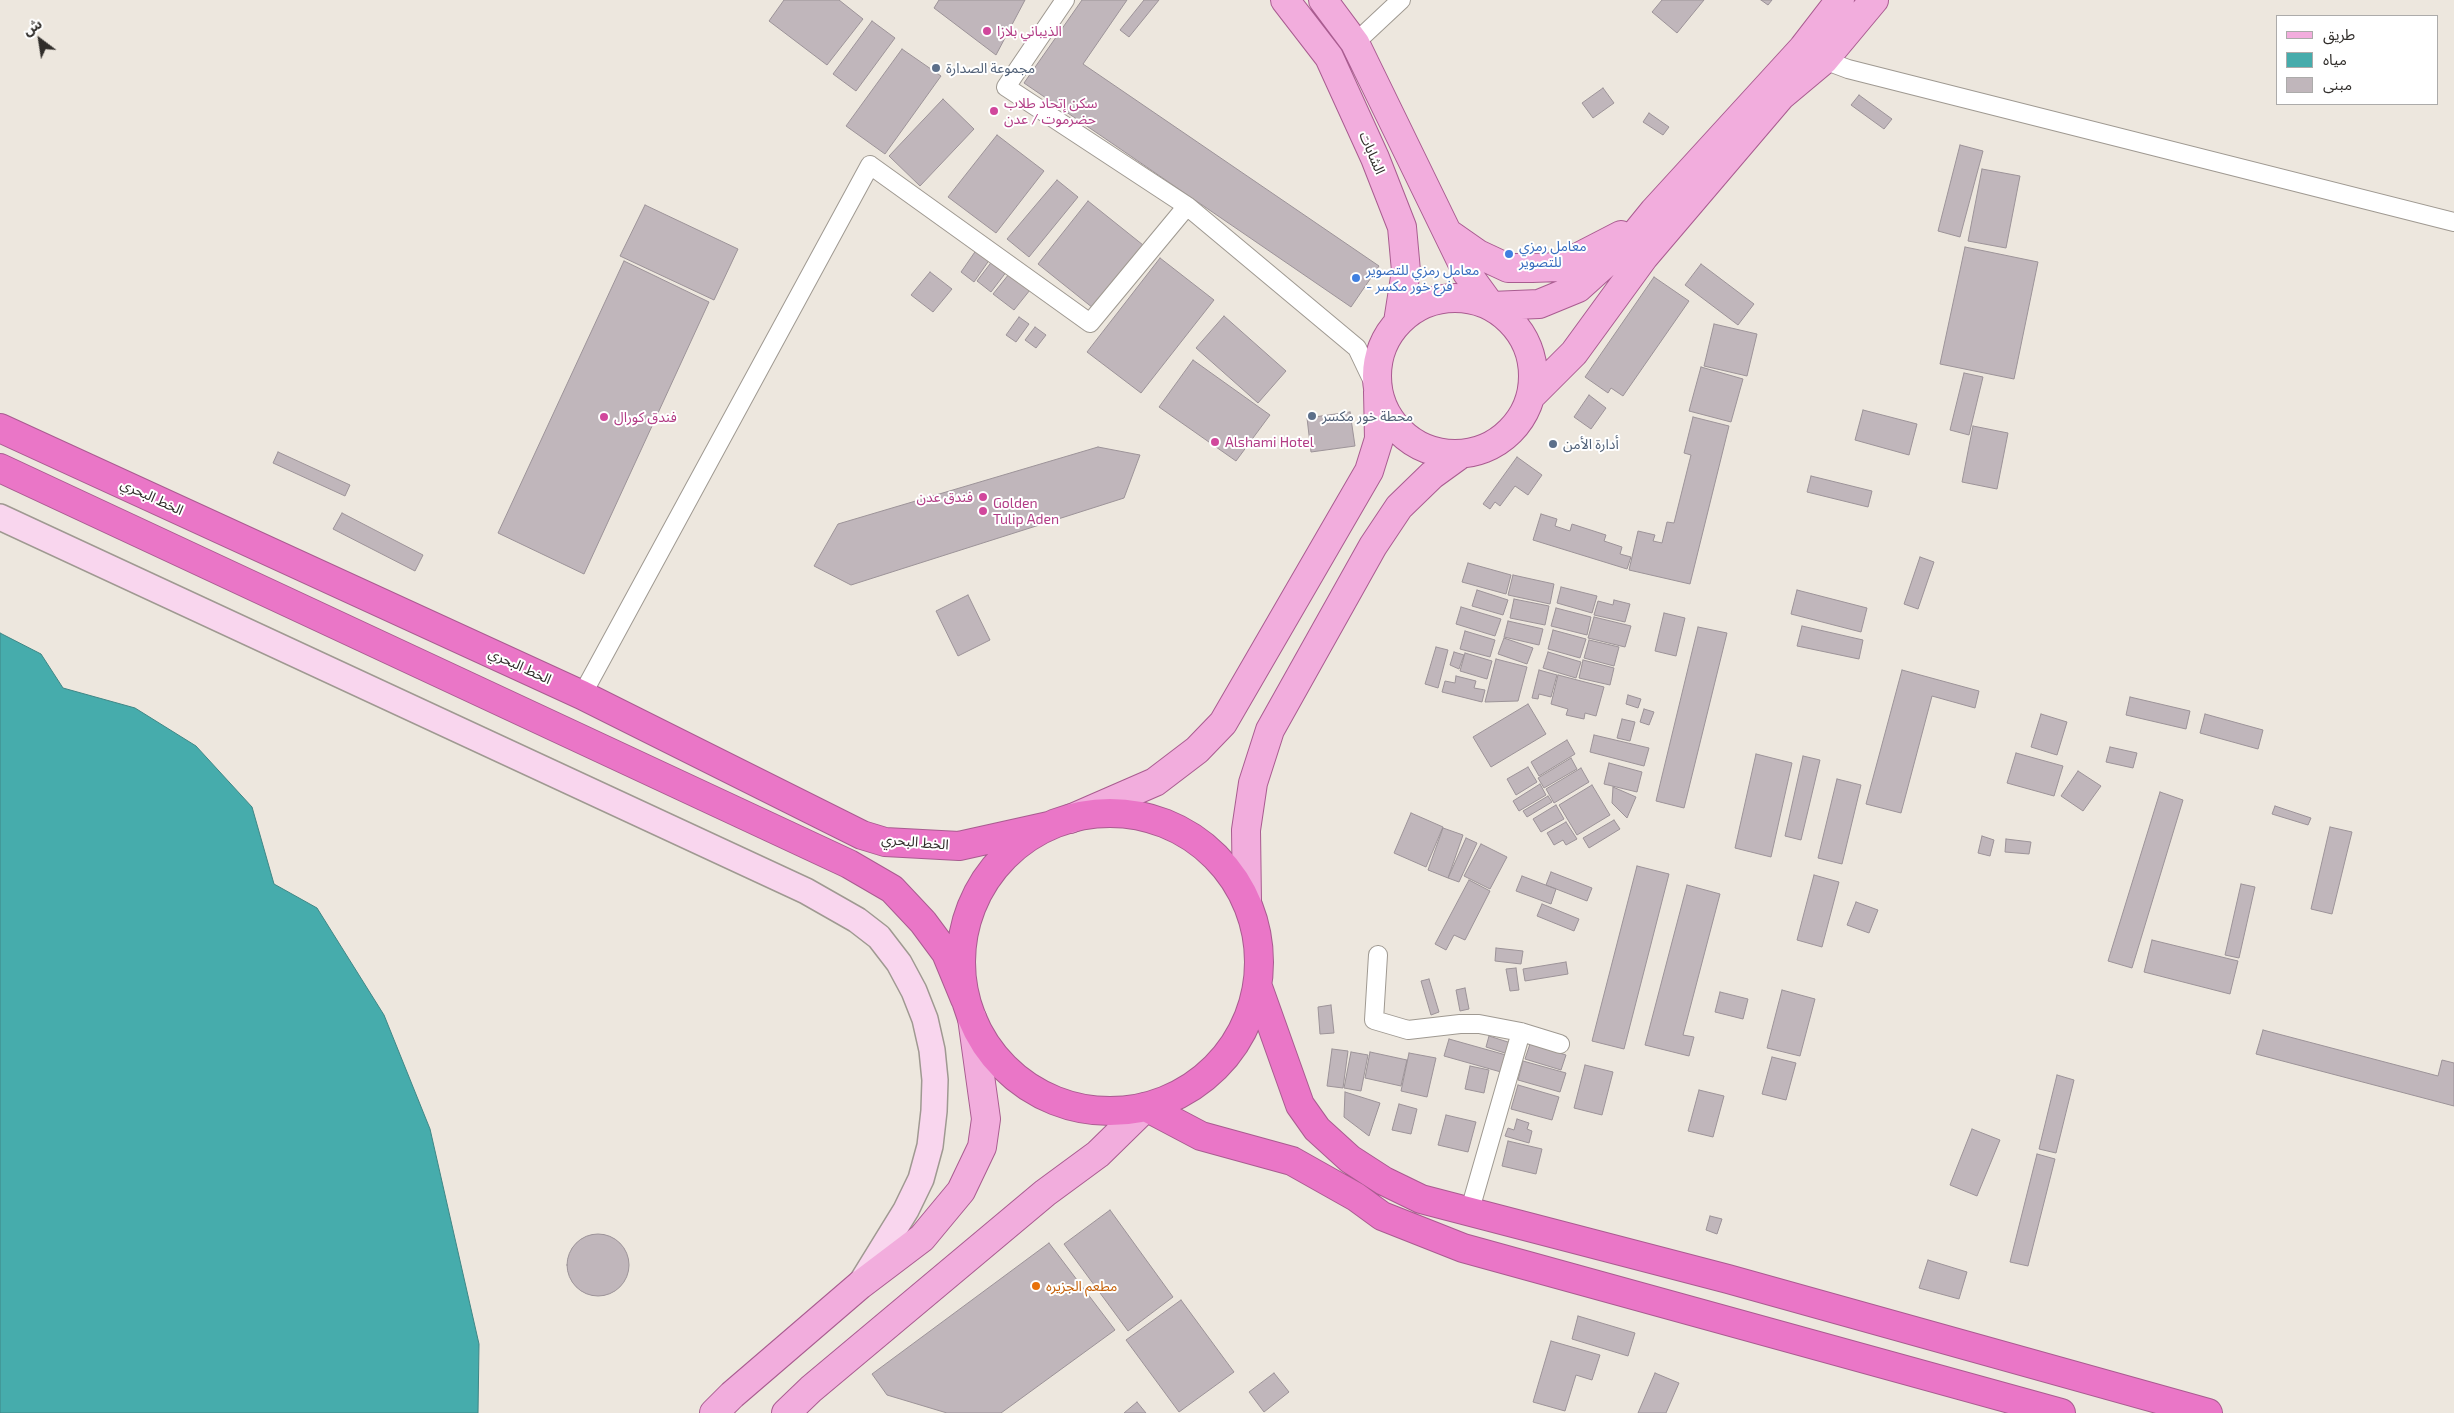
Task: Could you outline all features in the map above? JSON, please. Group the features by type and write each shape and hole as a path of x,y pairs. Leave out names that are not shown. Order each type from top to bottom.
{"highway":[{"name":"الخط البحري","path":"0,428 582,695 862,835 885,842 959,846 1112,813 1154,820 1174,827 1210,851 1233,878 1247,902 1258,944 1258,987"},
{"path":"0,468 849,864 892,889 923,922 946,953 981,1037 1002,1066 1024,1084 1042,1095 1082,1109 1125,1110 1146,1107 1186,1090 1220,1063 1244,1028 1258,987"},
{"path":"968,1008 961,978 962,951 968,917 976,898 999,863 1031,836 1060,823"},
{"path":"1258,987 1300,1105 1317,1129 1350,1160 1384,1181 1421,1199 1728,1279 2011,1360 2208,1413"},
{"path":"1146,1107 1201,1136 1292,1160 1356,1197 1382,1216 1463,1248 2061,1413"},
{"path":"1998,1396 2011,1360"}],"main road":[{"name":"الشابات","path":"1285,0 1329,57 1375,158 1402,227 1406,271 1398,322"},
{"path":"1323,0 1355,43 1466,273 1491,306 1515,324 1530,350 1534,372 1532,395 1526,410 1506,436 1485,448 1461,454 1429,450 1401,434 1390,421 1378,392"},
{"path":"1532,395 1574,353 1644,257 1775,91 1840,0"},
{"path":"1060,823 1155,782 1197,750 1223,724 1369,471 1379,439 1378,362 1385,341 1398,322 1421,305 1449,298 1463,298 1491,306 1539,304 1578,288 1628,243 1654,211 1775,91 1824,60 1874,0"},
{"path":"1445,231 1478,254 1508,268 1560,267 1622,234 1654,211"},
{"path":"1247,902 1246,830 1253,783 1270,730 1363,563 1399,507 1432,475 1461,454"},
{"path":"714,1413 732,1394 860,1285 922,1238 961,1191 982,1147 986,1119 968,1008"},
{"path":"786,1413 818,1382 1030,1206 1098,1154 1146,1107"}],"street":[{"path":"1065,0 1006,87 1187,206 1357,348 1378,392"},
{"path":"1355,43 1401,0"},
{"path":"1824,60 1848,69 2454,222"},
{"path":"582,695 870,165 1090,323 1187,206"},
{"path":"0,517 806,891 856,920 879,937 900,963 914,991 925,1020 932,1050 935,1080 934,1111 930,1146 921,1178 906,1210 860,1285"},
{"path":"1378,955 1374,1020 1408,1030 1470,1024 1521,1032 1560,1044"},
{"path":"1469,1213 1521,1032"}],"water":[{"path":"0,633 41,654 63,688 135,708 196,746 252,807 274,884 317,908 384,1015 430,1129 479,1344 478,1413 0,1413"}],"building":[{"path":"784,0 839,0 863,19 827,65 769,21"},
{"name":"الذيباني بلازا","path":"939,0 1025,0 996,55 934,8"},
{"path":"1082,0 1127,0 1083,64 1379,266 1351,307 1024,83"},
{"path":"1144,0 1159,0 1129,37 1120,30"},
{"path":"1662,0 1704,0 1677,33 1652,12"},
{"path":"1761,0 1772,0 1768,5"},
{"path":"872,21 895,38 856,91 833,74"},
{"path":"902,49 941,76 885,154 846,126"},
{"path":"1603,88 1614,103 1593,118 1582,103"},
{"path":"1859,95 1892,119 1884,129 1851,105"},
{"path":"943,99 974,129 920,186 889,156"},
{"path":"1649,113 1669,127 1663,135 1643,122"},
{"path":"997,135 1044,171 996,233 948,197"},
{"path":"1960,145 1983,151 1960,237 1938,231"},
{"path":"1982,169 2020,176 2006,248 1968,241"},
{"path":"1057,180 1078,197 1029,257 1007,239"},
{"path":"1088,201 1143,245 1093,308 1038,264"},
{"path":"645,205 738,249 714,300 620,256"},
{"path":"1965,247 2038,262 2014,379 1940,364"},
{"path":"977,249 990,259 974,282 961,272"},
{"path":"1160,258 1214,300 1141,393 1087,352"},
{"path":"993,260 1007,271 991,292 977,281"},
{"name":"فندق كورال","path":"624,261 709,302 584,574 498,533"},
{"path":"1701,264 1754,304 1738,325 1685,285"},
{"path":"1013,269 1034,285 1014,310 993,294"},
{"path":"930,272 952,289 933,312 911,295"},
{"path":"1654,277 1689,301 1623,396 1611,388 1608,393 1585,377"},
{"path":"1224,316 1286,371 1258,403 1196,348"},
{"path":"1019,317 1029,324 1016,342 1006,335"},
{"path":"1714,324 1757,334 1747,376 1704,366"},
{"path":"1035,327 1046,335 1036,348 1025,340"},
{"path":"1193,360 1270,415 1236,461 1159,407"},
{"path":"1701,367 1743,379 1731,422 1689,411"},
{"path":"1964,373 1983,377 1969,435 1950,430"},
{"path":"1589,395 1606,408 1591,429 1574,417"},
{"path":"1863,410 1917,424 1909,455 1855,440"},
{"path":"1350,412 1355,446 1311,452 1307,418"},
{"path":"1693,417 1729,426 1690,584 1629,570 1638,531 1655,535 1653,541 1662,543 1667,522 1674,523 1691,455 1684,453"},
{"path":"1973,426 2008,433 1997,489 1962,482"},
{"name":"Golden Tulip Aden","path":"1098,447 1140,455 1124,498 851,585 814,566 838,524"},
{"path":"278,452 350,485 345,496 273,463"},
{"path":"1517,457 1542,475 1528,495 1515,486 1500,506 1495,502 1490,509 1483,504"},
{"path":"1811,476 1872,491 1868,507 1807,492"},
{"path":"342,513 423,555 415,571 333,529"},
{"path":"1541,514 1557,519 1555,526 1570,531 1572,524 1606,535 1604,541 1622,547 1620,554 1631,557 1627,569 1533,540"},
{"path":"1920,557 1934,562 1918,609 1904,604"},
{"path":"1468,563 1511,575 1506,594 1462,582"},
{"path":"1513,575 1554,584 1550,604 1508,595"},
{"path":"1561,587 1597,596 1592,613 1557,603"},
{"path":"1477,590 1508,600 1503,615 1472,606"},
{"path":"1797,590 1867,608 1861,632 1791,614"},
{"path":"968,595 990,640 958,656 936,611"},
{"path":"1514,599 1549,606 1545,625 1510,618"},
{"path":"1614,600 1630,604 1625,622 1594,615 1598,601 1613,605"},
{"path":"1461,607 1501,619 1495,636 1456,624"},
{"path":"1556,608 1591,617 1587,635 1551,626"},
{"path":"1664,613 1685,618 1676,656 1655,651"},
{"path":"1594,617 1631,626 1625,647 1588,638"},
{"path":"1508,621 1543,629 1539,645 1504,637"},
{"path":"1802,626 1863,640 1859,659 1797,646"},
{"path":"1698,627 1727,633 1684,808 1656,801"},
{"path":"1553,630 1586,639 1580,658 1548,649"},
{"path":"1465,631 1495,640 1490,657 1460,649"},
{"path":"1504,638 1533,648 1527,664 1498,654"},
{"path":"1589,640 1619,647 1614,666 1584,658"},
{"path":"1436,647 1448,650 1438,688 1425,684"},
{"path":"1454,652 1464,655 1459,669 1450,665"},
{"path":"1548,652 1581,662 1576,678 1543,668"},
{"path":"1465,653 1492,661 1487,679 1460,671"},
{"path":"1496,659 1527,667 1518,701 1485,702"},
{"path":"1583,660 1614,668 1610,685 1579,678"},
{"path":"1539,670 1557,675 1551,697 1539,694 1538,699 1532,698"},
{"path":"1902,670 1979,691 1975,708 1932,696 1901,813 1866,804"},
{"path":"1558,675 1604,687 1596,716 1585,713 1584,719 1566,715 1568,709 1551,704"},
{"path":"1456,676 1476,681 1474,688 1485,690 1482,702 1442,692 1445,681 1455,683"},
{"path":"1628,695 1641,699 1638,708 1626,704"},
{"path":"2130,697 2190,711 2186,729 2126,715"},
{"path":"1528,704 1546,734 1491,767 1473,737"},
{"path":"1644,709 1654,712 1649,725 1640,722"},
{"path":"2041,714 2067,722 2057,755 2031,747"},
{"path":"2205,714 2263,730 2258,749 2200,733"},
{"path":"1622,719 1635,722 1630,741 1617,738"},
{"path":"1594,735 1649,748 1644,766 1590,752"},
{"path":"1567,740 1575,754 1539,776 1531,762"},
{"path":"2110,747 2137,753 2133,768 2106,762"},
{"path":"2016,753 2063,766 2054,796 2007,783"},
{"path":"1756,754 1792,763 1771,857 1735,848"},
{"path":"1803,756 1820,760 1801,840 1785,836"},
{"path":"1571,758 1577,769 1544,788 1538,778"},
{"path":"1609,763 1642,772 1637,792 1604,784"},
{"path":"1528,767 1537,782 1516,795 1507,779"},
{"path":"1581,768 1589,782 1554,803 1546,789"},
{"path":"2078,771 2101,786 2083,811 2061,796"},
{"path":"1837,779 1861,785 1842,864 1818,858"},
{"path":"1540,784 1546,795 1519,811 1513,801"},
{"path":"1592,785 1610,815 1577,835 1559,805"},
{"path":"1613,787 1636,797 1627,818 1612,803"},
{"path":"2160,792 2183,800 2132,968 2108,961"},
{"path":"1548,796 1552,802 1527,817 1523,811"},
{"path":"1556,805 1564,819 1541,832 1533,819"},
{"path":"2275,806 2311,818 2308,825 2272,814"},
{"path":"1411,813 1443,827 1426,867 1394,853"},
{"path":"1614,820 1620,829 1589,848 1583,838"},
{"path":"1566,822 1577,839 1566,845 1563,840 1554,845 1547,833"},
{"path":"2330,827 2352,832 2332,914 2311,909"},
{"path":"1443,828 1463,835 1448,878 1428,870"},
{"path":"1982,836 1994,840 1990,856 1978,853"},
{"path":"1466,838 1477,843 1459,882 1448,878"},
{"path":"2006,839 2031,842 2029,854 2005,852"},
{"path":"1481,844 1507,857 1490,889 1464,876"},
{"path":"1637,866 1669,874 1624,1049 1592,1041"},
{"path":"1551,872 1592,888 1587,901 1546,885"},
{"path":"1814,875 1839,882 1822,947 1797,940"},
{"path":"1522,876 1556,889 1551,904 1516,891"},
{"path":"1469,880 1490,891 1465,940 1454,935 1446,950 1435,944"},
{"path":"2241,884 2255,887 2239,958 2225,955"},
{"path":"1687,885 1720,894 1683,1035 1694,1037 1689,1056 1645,1045"},
{"path":"1856,902 1878,910 1869,933 1847,925"},
{"path":"1542,904 1579,919 1574,931 1537,916"},
{"path":"2152,940 2238,961 2230,994 2144,972"},
{"path":"1496,948 1523,951 1521,964 1495,961"},
{"path":"1566,962 1568,974 1525,981 1523,969"},
{"path":"1516,968 1519,990 1510,991 1506,969"},
{"path":"1429,979 1439,1012 1431,1015 1421,981"},
{"path":"1465,988 1469,1009 1460,1011 1456,990"},
{"path":"1782,990 1815,999 1800,1056 1767,1048"},
{"path":"1720,992 1748,999 1743,1019 1715,1012"},
{"path":"1331,1005 1334,1033 1320,1034 1318,1007"},
{"path":"2263,1030 2438,1076 2442,1060 2454,1063 2454,1106 2256,1054"},
{"path":"1489,1036 1511,1043 1508,1054 1486,1047"},
{"path":"1449,1039 1506,1055 1501,1072 1444,1056"},
{"path":"1530,1044 1566,1055 1561,1070 1525,1059"},
{"path":"1332,1049 1348,1051 1343,1088 1327,1086"},
{"path":"1351,1052 1368,1055 1361,1091 1344,1088"},
{"path":"1370,1052 1407,1060 1401,1086 1365,1078"},
{"path":"1409,1053 1436,1058 1427,1097 1401,1091"},
{"path":"1772,1057 1796,1063 1786,1100 1762,1094"},
{"path":"1523,1061 1566,1073 1560,1092 1518,1080"},
{"path":"1585,1065 1613,1072 1602,1115 1574,1108"},
{"path":"1470,1066 1489,1070 1484,1093 1465,1089"},
{"path":"2057,1075 2074,1080 2056,1153 2039,1149"},
{"path":"1518,1085 1559,1097 1552,1120 1511,1109"},
{"path":"1699,1090 1724,1096 1713,1137 1688,1131"},
{"path":"1345,1092 1380,1103 1369,1136 1344,1117"},
{"path":"1399,1104 1417,1109 1411,1134 1392,1130"},
{"path":"1446,1115 1476,1122 1468,1152 1438,1145"},
{"path":"1517,1119 1529,1123 1527,1129 1532,1131 1529,1143 1505,1136 1508,1128 1514,1130"},
{"path":"1972,1129 2000,1140 1977,1196 1950,1185"},
{"path":"1508,1141 1542,1149 1536,1174 1502,1166"},
{"path":"2037,1154 2055,1159 2028,1266 2010,1262"},
{"path":"1110,1210 1173,1297 1128,1331 1064,1244"},
{"path":"1710,1216 1722,1219 1717,1234 1706,1230"},
{"path":"592,1234 604,1234 620,1243 627,1253 629,1265 627,1277 620,1287 604,1296 592,1296 581,1291 572,1282 567,1271 567,1259 572,1248 581,1239"},
{"name":"مطعم الجزيره","path":"1049,1243 1115,1330 1001,1413 947,1413 887,1395 872,1374"},
{"path":"1928,1260 1967,1272 1959,1299 1919,1288"},
{"path":"1181,1300 1234,1372 1179,1412 1126,1340"},
{"path":"1578,1316 1635,1333 1628,1356 1572,1339"},
{"path":"1551,1341 1600,1355 1592,1380 1576,1375 1565,1411 1533,1402"},
{"path":"1274,1373 1289,1392 1264,1412 1249,1392"},
{"path":"1655,1373 1679,1383 1666,1413 1638,1413"},
{"path":"1137,1402 1146,1413 1124,1413"}],"place":[{"name":"الذيباني بلازا","path":"987,31"},
{"name":"مجموعة الصدارة","path":"936,68"},
{"name":"سكن إتحاد طلاب حضرموت / عدن","path":"994,111"},
{"name":"معامل رمزي للتصوير","path":"1509,254"},
{"name":"معامل رمزي للتصوير - فرع خور مكسر","path":"1356,278"},
{"name":"محطة خور مكسر","path":"1312,416"},
{"name":"فندق كورال","path":"604,417"},
{"name":"Alshami Hotel","path":"1215,442"},
{"name":"أدارة الأمن","path":"1553,444"},
{"name":"فندق عدن","path":"983,497"},
{"name":"Golden Tulip Aden","path":"983,511"},
{"name":"مطعم الجزيره","path":"1036,1286"}]}
